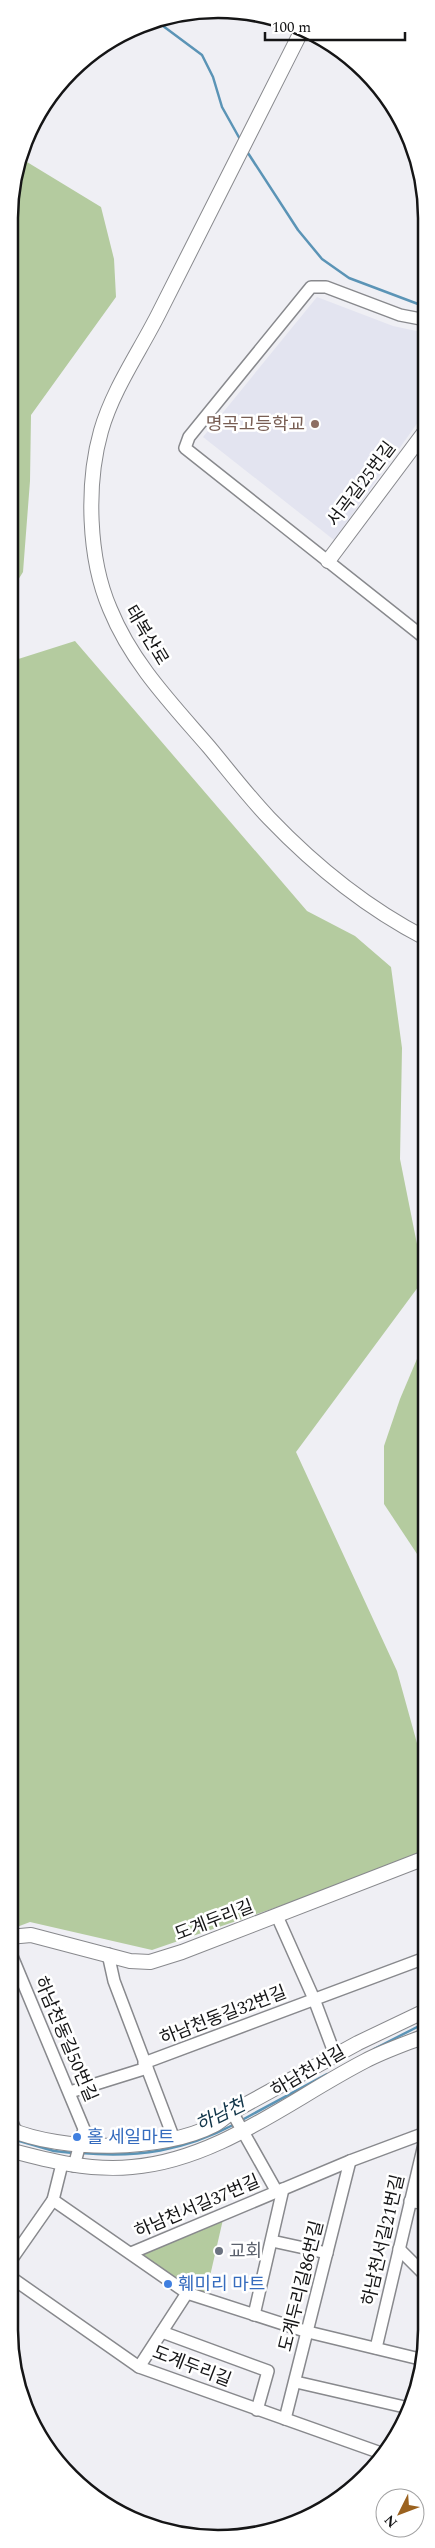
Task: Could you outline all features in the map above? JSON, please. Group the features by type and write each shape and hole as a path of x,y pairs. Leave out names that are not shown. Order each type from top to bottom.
{"street":[{"name":"태복산로","path":"299,35 118,389 101,431 92,486 94,551 109,608 138,664 268,817 299,848 352,892 418,934"},
{"path":"418,318 400,315 326,287 310,287 189,438 185,448 418,633"},
{"name":"서곡길25번길","path":"328,561 418,441"},
{"name":"도계두리길","path":"18,1936 31,1935 130,1960 150,1962 182,1952 418,1861"},
{"name":"하남천동길32번길","path":"277,1916 314,1999 335,2055"},
{"path":"108,1954 114,1981 174,2139"},
{"path":"314,1999 418,1961"},
{"name":"하남천동길50번길","path":"18,1970 84,2129 54,2200"},
{"name":"하남천동길32번길","path":"70,2092 146,2065 314,1999"},
{"path":"18,2133 48,2141 78,2145 129,2146 174,2139 214,2126 335,2055 418,2014"},
{"name":"하남천서길","path":"18,2152 70,2163 132,2168 190,2156 366,2060 418,2039"},
{"name":"하남천서길37번길","path":"233,2114 280,2190 272,2241 254,2315"},
{"name":"하남천서길21번길","path":"280,2190 418,2136"},
{"name":"도계두리길86번길","path":"285,2419 296,2382 350,2161"},
{"name":"하남천서길21번길","path":"376,2348 418,2168"},
{"name":"하남천서길37번길","path":"131,2254 280,2190"},
{"path":"18,2250 54,2200 187,2293 308,2332 416,2358"},
{"path":"410,2201 418,2203"},
{"path":"272,2241 327,2253"},
{"path":"399,2249 418,2269"},
{"name":"도계두리길","path":"18,2282 140,2367 256,2410 377,2451"},
{"path":"140,2367 187,2293"},
{"path":"162,2332 268,2371 256,2410"},
{"path":"296,2382 402,2406"}],"shaded area":[{"name":"명곡고등학교","path":"317,297 393,326 418,331 418,422 334,540 203,437"}],"green space":[{"path":"26,160 101,207 114,259 116,297 31,415 30,481 23,572 18,580 18,204 21,178"},
{"path":"75,641 307,911 355,936 391,967 402,1048 400,1159 418,1249 418,1287 296,1452 397,1671 418,1747 418,1858 152,1950 30,1922 18,1927 18,659"},
{"path":"418,1357 418,1555 384,1504 384,1446 400,1399"},
{"path":"224,2215 205,2298 133,2254"}],"waterway":[{"path":"162,25 202,55 213,77 222,107 241,141"},
{"path":"246,150 298,230 322,259 349,278 418,304"},
{"name":"하남천","path":"374,2049 418,2027"},
{"name":"하남천","path":"242,2120 327,2074"},
{"name":"하남천","path":"81,2153 122,2154 160,2150 197,2141 235,2124"},
{"name":"하남천","path":"18,2141 54,2151 73,2153"}],"place":[{"name":"명곡고등학교","path":"315,424"},
{"name":"홀 세일마트","path":"77,2137"},
{"name":"교회","path":"219,2251"},
{"name":"훼미리 마트","path":"168,2284"}]}
